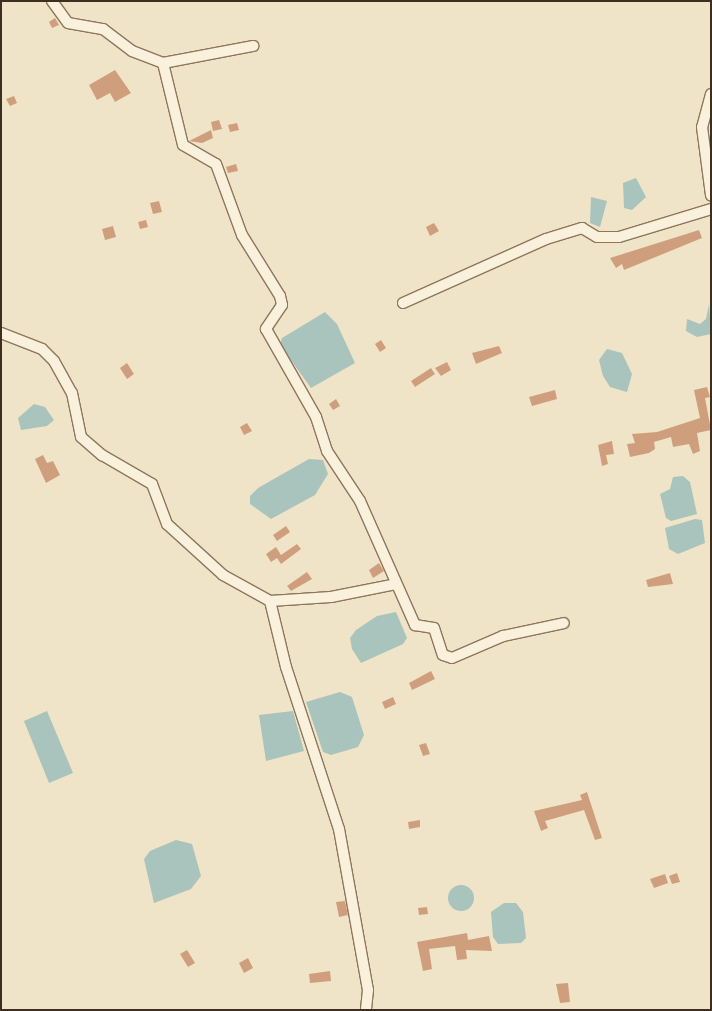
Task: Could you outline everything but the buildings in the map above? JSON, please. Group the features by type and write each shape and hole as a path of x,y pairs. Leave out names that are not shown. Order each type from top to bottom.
{"street":[{"path":"52,1 68,23 103,29 132,51 163,63 253,46"},
{"path":"163,63 183,145 216,164 242,235 280,296 282,305 266,329 316,417 327,451 360,501 415,625 434,628 443,655 452,658 503,636 564,623"},
{"path":"711,94 702,127 711,195"},
{"path":"403,303 546,239 582,228 597,237 619,237 711,209"},
{"path":"1,333 42,349 54,361 72,393 82,437 102,455 152,484 167,524 181,539 223,575 270,601 331,597 396,584"},
{"path":"270,601 286,667 339,829 368,990 366,1010"}],"water":[{"path":"636,178 646,197 632,210 624,208 623,183"},
{"path":"591,197 607,201 600,227 590,223"},
{"path":"709,304 711,334 697,337 686,331 687,319 700,324 706,319"},
{"path":"325,312 337,324 355,363 311,388 280,345 282,338"},
{"path":"607,349 622,353 632,374 627,392 610,387 603,376 599,360"},
{"path":"34,404 45,407 54,420 47,426 21,430 18,418"},
{"path":"309,459 323,460 328,474 315,495 271,519 250,504 250,496 258,488"},
{"path":"683,476 690,482 697,514 671,521 666,518 660,494 670,489 673,477"},
{"path":"695,519 702,520 705,543 678,554 669,549 665,528"},
{"path":"396,612 407,638 403,644 361,663 352,649 350,638 356,630 377,616"},
{"path":"340,692 352,697 364,735 358,747 331,755 323,752 306,702"},
{"path":"47,711 73,773 49,783 24,721"},
{"path":"293,711 304,751 266,761 259,715"},
{"path":"176,840 192,844 201,876 191,889 154,903 144,859 150,851"},
{"path":"461,885 470,889 474,898 470,907 461,911 452,907 448,898 452,889"},
{"path":"504,903 516,903 523,912 526,938 521,943 498,944 493,937 491,912"}]}
